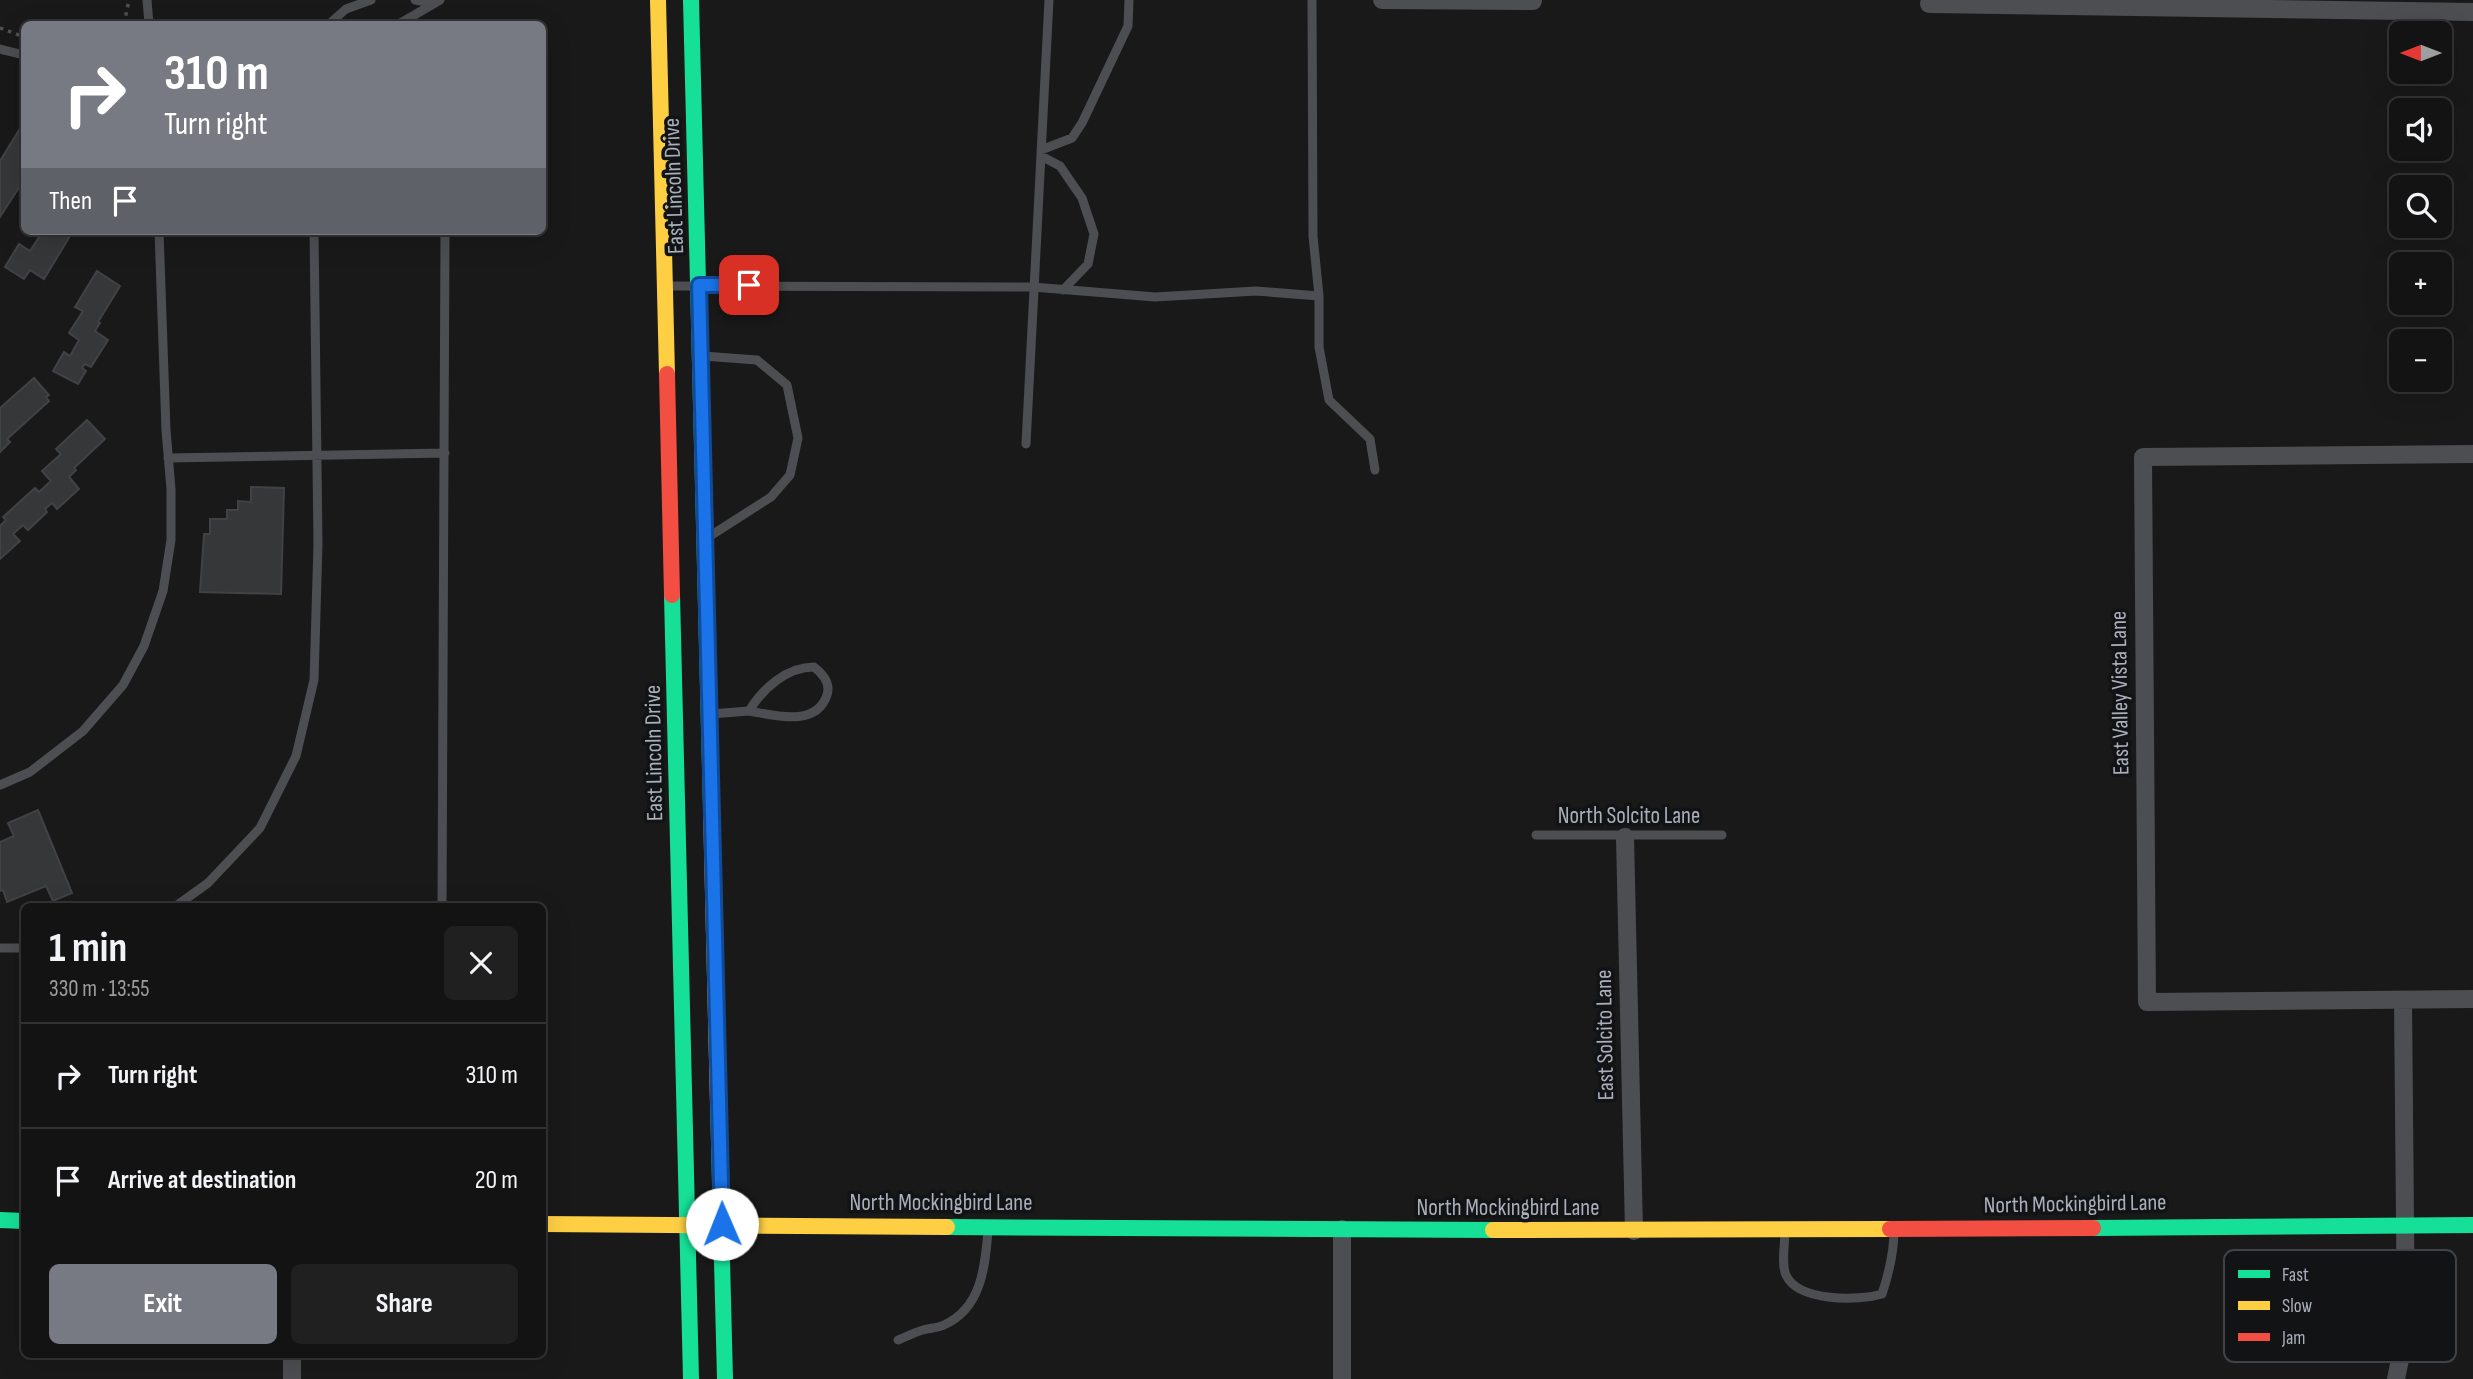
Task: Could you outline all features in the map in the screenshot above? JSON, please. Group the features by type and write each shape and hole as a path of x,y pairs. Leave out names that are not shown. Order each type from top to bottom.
{"main road":[{"name":"East Lincoln Drive","path":"658,0 691,1379"},
{"name":"East Lincoln Drive","path":"691,0 725,1379"},
{"path":"675,705 710,710"},
{"path":"0,1220 21,1221"},
{"name":"North Mockingbird Lane","path":"546,1224 1633,1231 2473,1225"}],"street":[{"path":"1382,0 1533,2"},
{"path":"1929,4 2473,12"},
{"name":"East Valley Vista Lane","path":"2473,454 2143,457 2147,1002 2473,999"},
{"name":"East Solcito Lane","path":"1625,837 1633,1231"},
{"path":"2403,1000 2406,1250"},
{"path":"1342,1229 1342,1379"},
{"path":"292,1358 292,1379"}],"lane":[{"path":"147,0 149,21"},
{"path":"332,21 346,9 371,0"},
{"path":"415,0 435,2"},
{"path":"1026,444 1049,0"},
{"path":"1041,153 1072,138 1082,123 1128,26 1129,0"},
{"path":"1312,0 1313,236 1319,296 1319,347 1329,400 1370,439 1375,470"},
{"path":"403,21 435,2"},
{"path":"0,49 21,54"},
{"path":"1041,153 1060,166 1082,198 1094,234 1088,264 1063,290"},
{"path":"0,785 30,772 83,731 123,685 144,646 163,591 171,540 171,489 159,235"},
{"path":"180,903 208,883 260,828 296,755 314,680 318,544 314,235"},
{"path":"442,903 445,235"},
{"path":"665,286 1033,287 1155,297 1256,291 1319,296"},
{"path":"701,356 757,360 787,385 798,438 790,475 771,497 706,539"},
{"path":"168,458 445,453"},
{"path":"710,710 749,711 781,716 808,715 816,711 825,699 829,691 827,681 814,667 795,668 763,691 749,711"},
{"name":"North Solcito Lane","path":"1536,835 1722,835"},
{"path":"0,948 21,948"},
{"path":"898,1340 942,1326 965,1310 977,1293 985,1271 989,1226"},
{"path":"1785,1230 1785,1274 1794,1286 1824,1297 1866,1299 1882,1294 1894,1248 1894,1228"}],"path":[{"path":"125,21 129,0"},
{"path":"0,28 21,36"}],"building":[{"path":"21,127 21,185 0,217 0,161"},
{"path":"40,235 71,235 44,279 30,270 24,279 5,267 19,244 30,251"},
{"path":"97,271 120,286 95,331 108,340 91,367 85,364 82,368 86,371 78,384 53,371 64,352 70,356 79,340 69,333 83,311 75,307"},
{"path":"34,378 49,395 46,397 49,401 7,439 10,442 0,452 0,408"},
{"path":"87,420 105,439 74,468 76,470 69,477 79,489 57,509 52,503 45,509 47,512 28,530 23,525 13,534 20,541 0,559 0,526 6,520 3,517 35,488 39,492 51,481 42,471 61,454 56,449"},
{"path":"251,487 284,488 281,594 200,592 204,534 210,534 210,519 227,519 227,510 238,510 238,501 251,502"},
{"path":"38,810 72,893 53,901 46,886 7,902 3,890 0,891 0,842 14,836 8,823"}],"traffic: fast":[{"path":"691,0 711,808"},
{"path":"672,595 691,1379"},
{"path":"718,1104 725,1379"},
{"path":"0,1220 21,1221"},
{"path":"2093,1228 2473,1225"},
{"path":"947,1227 1493,1230"}],"traffic: slow":[{"path":"658,0 667,374"},
{"path":"711,808 718,1104"},
{"path":"546,1224 947,1227"},
{"path":"1493,1230 1890,1229"}],"traffic: jam":[{"path":"667,374 672,595"},
{"path":"1890,1229 2093,1228"}],"route":[{"path":"722,1224 699,285 749,285"}]}
